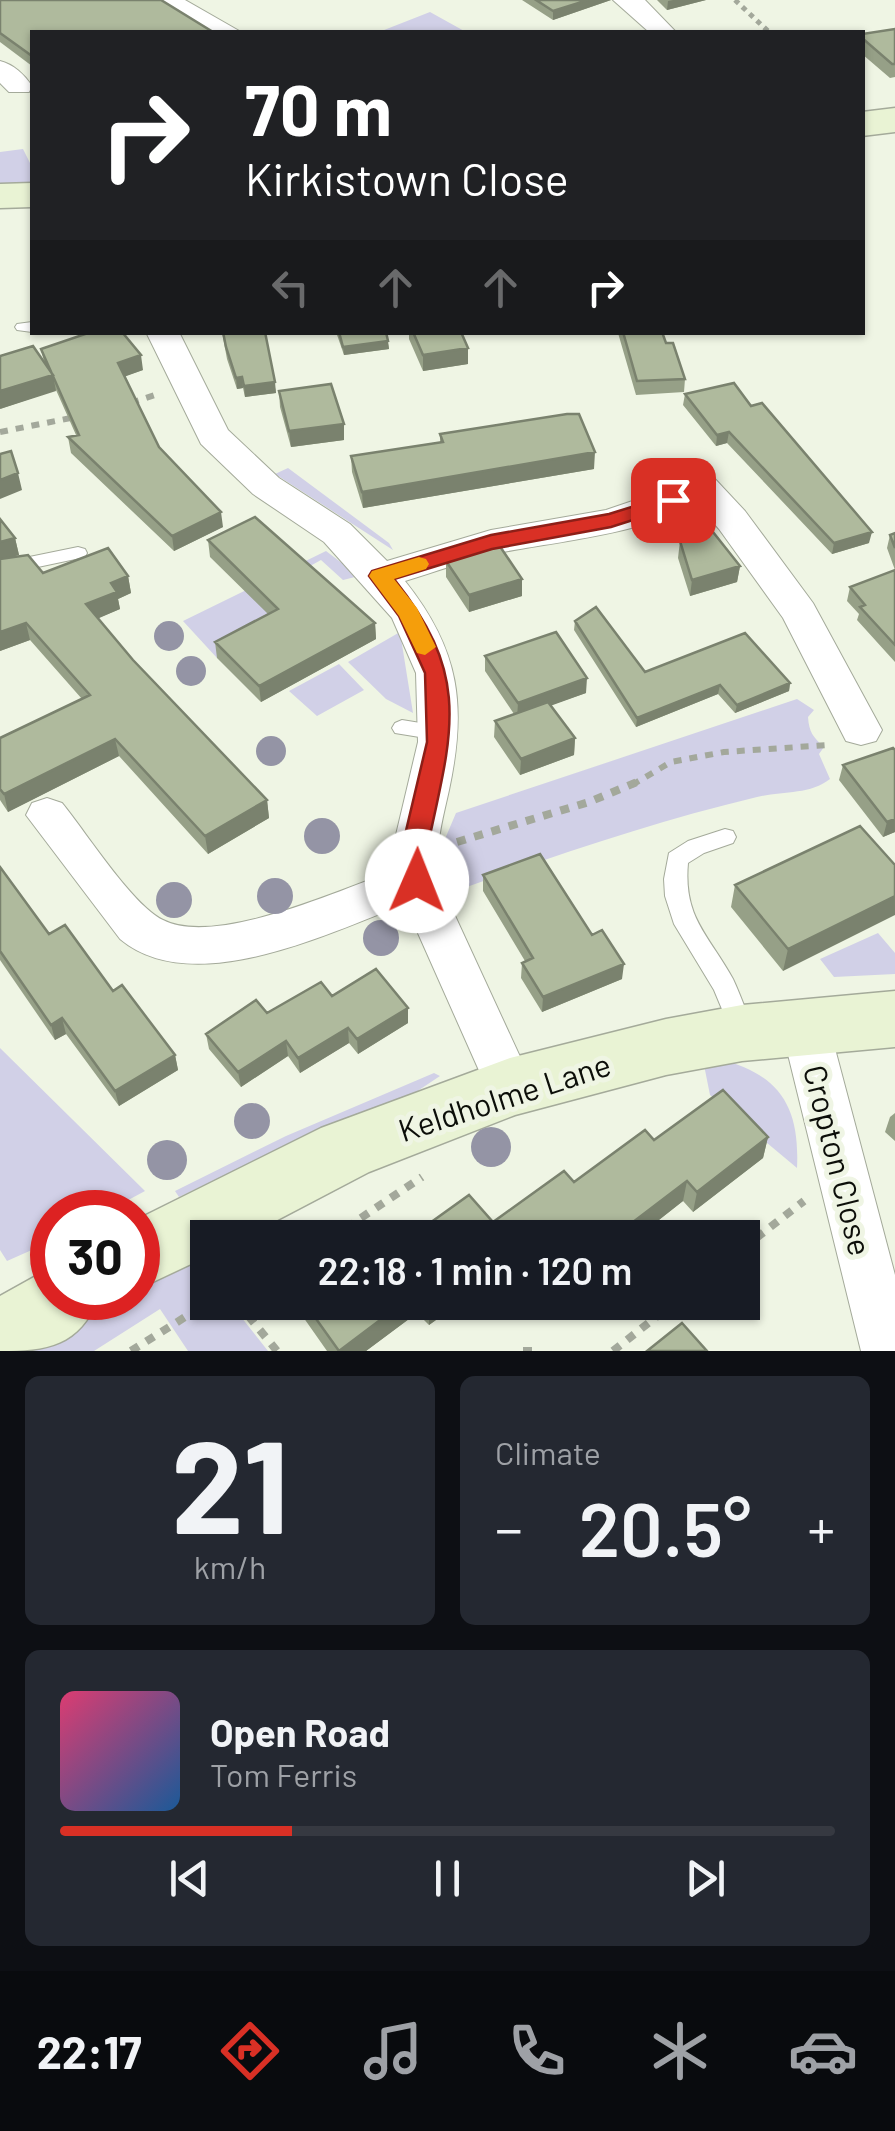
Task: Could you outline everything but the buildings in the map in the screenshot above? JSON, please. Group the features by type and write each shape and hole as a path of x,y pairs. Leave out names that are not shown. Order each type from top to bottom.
{"street":[{"path":"165,0 223,30"},
{"path":"626,0 661,30"},
{"path":"227,30 256,17"},
{"path":"865,124 895,120"},
{"path":"0,196 30,195"},
{"path":"163,335 213,436 266,486 336,533 380,576 409,613 436,673 420,730 415,868 510,1087"},
{"path":"380,576 491,542 611,520 673,500 688,472 732,520 799,612 861,730"},
{"path":"47,814 141,931 170,944 210,946 290,926 415,868"},
{"name":"Keldholme Lane","path":"160,1244 345,1150 510,1087 666,1047 774,1030 895,1019"},
{"name":"Cropton Close","path":"774,1030 842,1171 888,1351"},
{"path":"0,1338 30,1319"}],"lane":[{"path":"0,568 78,552"},
{"path":"725,837 677,859 672,888 679,916 723,984 774,1030"}],"path":[{"path":"735,0 767,30"},
{"path":"127,404 186,382"},
{"path":"0,432 93,414"},
{"path":"415,868 630,786 671,762 724,752 824,747 861,730"},
{"path":"760,1235 842,1171"},
{"path":"130,1351 190,1314"},
{"path":"251,1320 276,1351"},
{"path":"613,1351 652,1320"},
{"path":"523,1351 535,1351"}],"shaded area":[{"path":"430,12 462,30 384,30"},
{"path":"23,149 30,163 30,183 0,184 0,152"},
{"path":"288,468 389,543 393,550 275,474"},
{"path":"326,551 355,577 343,580 321,560 301,571 332,598 217,658 183,621"},
{"path":"400,632 413,713 386,699 348,662"},
{"path":"339,664 364,690 317,716 289,691"},
{"path":"797,699 814,710 808,717 809,727 824,747 819,754 830,779 822,784 679,817 450,893 442,846 456,813"},
{"path":"878,933 895,953 895,974 834,977 820,959"},
{"path":"0,1048 144,1190 30,1190 30,1251 7,1261 0,1250"},
{"path":"719,1059 757,1074 782,1096 795,1127 797,1168 710,1095 703,1060"},
{"path":"434,1073 440,1076 410,1096 319,1130 179,1197 175,1191 286,1136"},
{"path":"190,1258 190,1320 243,1320 268,1351 188,1351 160,1309 160,1275"},
{"path":"81,1320 143,1320 94,1351 27,1351"}],"slow traffic":[{"path":"419,564 380,576 409,613 425,647"}],"route":[{"path":"417,881 413,856 439,742 436,673 409,613 380,576 491,542 611,520 673,500"}]}
